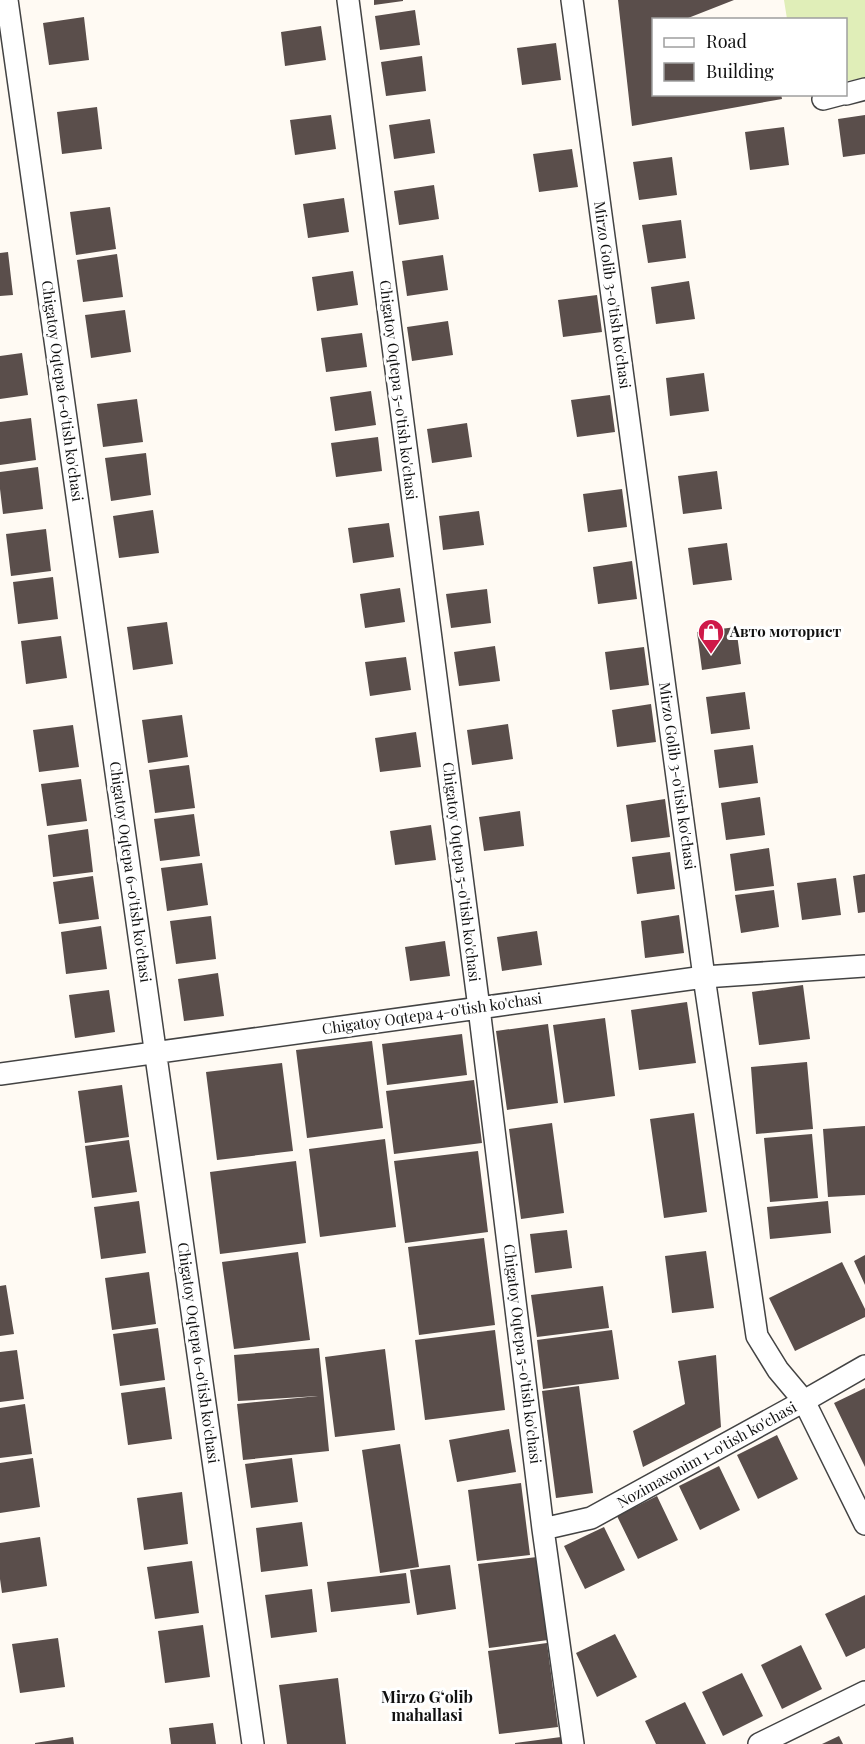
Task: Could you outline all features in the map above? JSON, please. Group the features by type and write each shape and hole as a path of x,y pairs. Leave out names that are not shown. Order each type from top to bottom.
{"street":[{"name":"Chigatoy Oqtepa 6-o'tish ko'chasi","path":"7,0 253,1744"},
{"name":"Chigatoy Oqtepa 5-o'tish ko'chasi","path":"348,0 479,1008 543,1529 573,1744"},
{"name":"Mirzo Golib 3-o'tish ko'chasi","path":"572,0 704,977 757,1336 778,1370 804,1401 865,1524"},
{"path":"847,94 865,89"},
{"name":"Chigatoy Oqtepa 4-o'tish ko'chasi","path":"0,1074 704,977 865,966"},
{"name":"Nozimaxonim 1-o'tish ko'chasi","path":"543,1529 591,1518 865,1366"},
{"path":"759,1744 865,1692"}],"green space":[{"path":"784,0 865,0 865,78 847,81 847,18 787,18"}],"building":[{"path":"374,0 403,0 403,1 374,5"},
{"path":"618,0 734,0 688,18 652,18 652,96 781,96 782,99 632,126"},
{"path":"415,10 420,45 380,50 375,16"},
{"path":"84,17 89,60 49,65 43,23"},
{"path":"321,26 326,60 285,66 281,32"},
{"path":"556,43 561,80 522,85 517,48"},
{"path":"422,56 426,91 386,96 381,62"},
{"path":"97,107 102,149 62,154 57,112"},
{"path":"331,115 336,149 295,155 290,120"},
{"path":"865,115 865,154 843,157 838,119"},
{"path":"430,119 435,153 394,159 389,125"},
{"path":"784,127 789,165 750,170 745,132"},
{"path":"572,149 578,187 539,192 533,154"},
{"path":"672,157 677,195 639,200 633,162"},
{"path":"434,185 439,219 399,225 394,191"},
{"path":"344,198 349,232 308,238 303,204"},
{"path":"110,207 116,249 76,255 70,212"},
{"path":"681,220 686,258 648,263 642,225"},
{"path":"8,252 13,295 0,296 0,253"},
{"path":"117,254 123,297 83,302 77,260"},
{"path":"443,255 448,290 407,296 402,261"},
{"path":"353,271 358,305 317,311 312,277"},
{"path":"689,281 695,319 656,324 651,287"},
{"path":"597,295 602,332 563,337 558,300"},
{"path":"125,310 131,352 91,358 85,315"},
{"path":"448,321 453,355 412,361 407,327"},
{"path":"362,333 367,367 326,372 321,338"},
{"path":"22,353 28,395 0,399 0,356"},
{"path":"704,373 709,411 670,416 666,378"},
{"path":"371,391 376,425 335,431 330,397"},
{"path":"610,395 615,432 577,437 571,400"},
{"path":"137,399 143,442 103,447 97,404"},
{"path":"31,418 36,460 0,465 0,422"},
{"path":"467,423 472,457 432,463 427,429"},
{"path":"378,437 382,471 336,477 331,443"},
{"path":"146,453 151,495 111,501 105,458"},
{"path":"38,467 43,509 3,514 0,472"},
{"path":"717,471 722,509 683,514 678,476"},
{"path":"622,489 627,527 588,532 583,494"},
{"path":"153,510 159,553 119,558 113,516"},
{"path":"479,511 484,545 443,550 439,516"},
{"path":"389,523 394,557 353,563 348,528"},
{"path":"46,529 51,571 11,576 6,534"},
{"path":"727,543 732,580 693,585 688,548"},
{"path":"632,561 637,599 598,604 593,567"},
{"path":"53,577 58,619 18,624 13,582"},
{"path":"400,588 405,622 365,628 360,594"},
{"path":"487,589 491,623 451,628 446,594"},
{"path":"167,622 173,664 133,670 127,627"},
{"path":"736,627 741,664 702,670 697,632"},
{"path":"61,636 67,678 26,684 21,641"},
{"path":"495,646 500,681 459,686 454,652"},
{"path":"644,647 649,685 610,690 605,652"},
{"path":"406,657 411,690 370,696 365,662"},
{"path":"745,692 750,729 711,734 706,697"},
{"path":"651,704 656,742 617,747 612,710"},
{"path":"182,715 188,757 148,763 142,720"},
{"path":"508,724 513,759 472,765 467,730"},
{"path":"73,725 79,767 39,772 33,730"},
{"path":"416,732 421,767 380,772 375,738"},
{"path":"753,745 758,783 719,788 714,750"},
{"path":"189,765 195,808 155,813 149,770"},
{"path":"81,779 87,821 47,826 41,784"},
{"path":"760,797 765,835 726,840 721,803"},
{"path":"665,799 670,837 631,842 626,805"},
{"path":"520,811 524,846 484,851 479,817"},
{"path":"194,814 200,856 160,861 154,819"},
{"path":"431,825 436,860 395,865 390,831"},
{"path":"88,829 93,872 53,877 48,835"},
{"path":"769,848 774,886 735,891 730,854"},
{"path":"670,852 675,889 637,894 632,857"},
{"path":"202,863 208,905 167,911 161,868"},
{"path":"865,874 865,912 858,913 853,876"},
{"path":"93,876 99,919 59,924 53,882"},
{"path":"836,878 841,915 802,920 797,883"},
{"path":"774,890 779,927 741,933 735,895"},
{"path":"679,915 684,953 645,958 641,921"},
{"path":"211,916 216,959 176,964 170,921"},
{"path":"101,926 107,969 66,974 61,932"},
{"path":"537,931 542,965 502,971 497,937"},
{"path":"445,941 450,976 410,981 405,947"},
{"path":"218,973 224,1016 184,1021 178,979"},
{"path":"803,985 810,1039 759,1045 752,992"},
{"path":"109,990 115,1032 75,1038 69,995"},
{"path":"687,1002 696,1063 639,1070 631,1010"},
{"path":"605,1018 615,1096 564,1103 553,1025"},
{"path":"548,1024 558,1103 507,1110 496,1031"},
{"path":"462,1034 467,1075 387,1085 382,1044"},
{"path":"372,1041 383,1128 307,1138 296,1050"},
{"path":"807,1062 813,1129 756,1134 751,1067"},
{"path":"282,1063 293,1151 217,1160 206,1072"},
{"path":"474,1080 482,1143 394,1154 386,1091"},
{"path":"122,1085 129,1137 85,1143 78,1091"},
{"path":"694,1113 707,1212 664,1218 650,1119"},
{"path":"552,1123 564,1213 521,1219 509,1129"},
{"path":"865,1126 865,1195 828,1197 823,1129"},
{"path":"812,1134 818,1198 770,1202 764,1138"},
{"path":"385,1139 396,1227 320,1237 309,1149"},
{"path":"129,1140 137,1192 92,1198 85,1146"},
{"path":"478,1151 488,1232 405,1243 394,1161"},
{"path":"296,1161 306,1243 220,1254 210,1172"},
{"path":"139,1201 146,1253 101,1259 94,1207"},
{"path":"828,1201 831,1233 770,1239 767,1207"},
{"path":"567,1230 572,1268 535,1273 530,1234"},
{"path":"484,1238 495,1325 419,1335 408,1247"},
{"path":"706,1251 714,1308 672,1313 665,1256"},
{"path":"298,1252 310,1340 234,1349 222,1262"},
{"path":"865,1255 865,1285 854,1261"},
{"path":"842,1262 865,1309 865,1317 795,1351 769,1298"},
{"path":"149,1272 156,1324 112,1330 105,1278"},
{"path":"6,1285 14,1334 0,1336 0,1286"},
{"path":"603,1286 609,1328 537,1337 531,1295"},
{"path":"158,1328 165,1380 120,1386 113,1334"},
{"path":"495,1330 505,1410 425,1420 415,1340"},
{"path":"612,1330 619,1379 543,1389 537,1340"},
{"path":"319,1348 329,1451 243,1460 237,1404 318,1396 238,1401 234,1355"},
{"path":"385,1349 395,1430 335,1437 325,1357"},
{"path":"17,1350 24,1399 0,1402 0,1352"},
{"path":"716,1355 721,1427 643,1467 633,1431 685,1404 678,1361"},
{"path":"579,1386 593,1493 556,1498 542,1391"},
{"path":"165,1387 172,1439 128,1445 121,1393"},
{"path":"865,1388 865,1467 834,1403"},
{"path":"25,1404 32,1454 0,1458 0,1408"},
{"path":"509,1429 516,1472 457,1482 449,1440"},
{"path":"777,1435 798,1479 758,1499 737,1455"},
{"path":"400,1444 419,1567 380,1573 362,1450"},
{"path":"33,1458 40,1507 0,1513 0,1463"},
{"path":"292,1458 298,1502 251,1508 245,1464"},
{"path":"719,1466 740,1510 700,1530 679,1486"},
{"path":"521,1483 530,1555 477,1561 468,1490"},
{"path":"182,1492 188,1544 144,1550 137,1498"},
{"path":"657,1496 678,1540 638,1559 617,1516"},
{"path":"302,1522 308,1566 261,1572 256,1528"},
{"path":"604,1527 625,1570 585,1589 564,1546"},
{"path":"40,1537 47,1586 2,1593 0,1543"},
{"path":"537,1557 548,1640 489,1648 478,1564"},
{"path":"192,1561 199,1613 155,1619 147,1567"},
{"path":"450,1565 456,1609 417,1615 410,1570"},
{"path":"406,1573 410,1603 331,1612 327,1582"},
{"path":"312,1589 317,1632 271,1638 265,1595"},
{"path":"865,1595 865,1648 846,1657 825,1614"},
{"path":"203,1625 210,1677 165,1683 158,1631"},
{"path":"615,1634 637,1677 597,1697 576,1653"},
{"path":"58,1638 65,1687 20,1693 12,1644"},
{"path":"547,1643 558,1727 499,1734 488,1651"},
{"path":"801,1645 822,1689 782,1709 761,1665"},
{"path":"742,1673 763,1716 723,1736 702,1692"},
{"path":"338,1678 346,1744 287,1744 279,1685"},
{"path":"685,1702 706,1744 656,1744 645,1721"},
{"path":"213,1723 216,1744 171,1744 169,1728"},
{"path":"839,1736 843,1744 822,1744"},
{"path":"73,1737 74,1744 35,1744 35,1743"},
{"path":"561,1737 562,1744 515,1744 515,1743"}],"place":[{"name":"Авто моторист","path":"711,655"}],"district":[{"name":"Mirzo Gʻolib mahallasi","path":"427,1706"}]}
